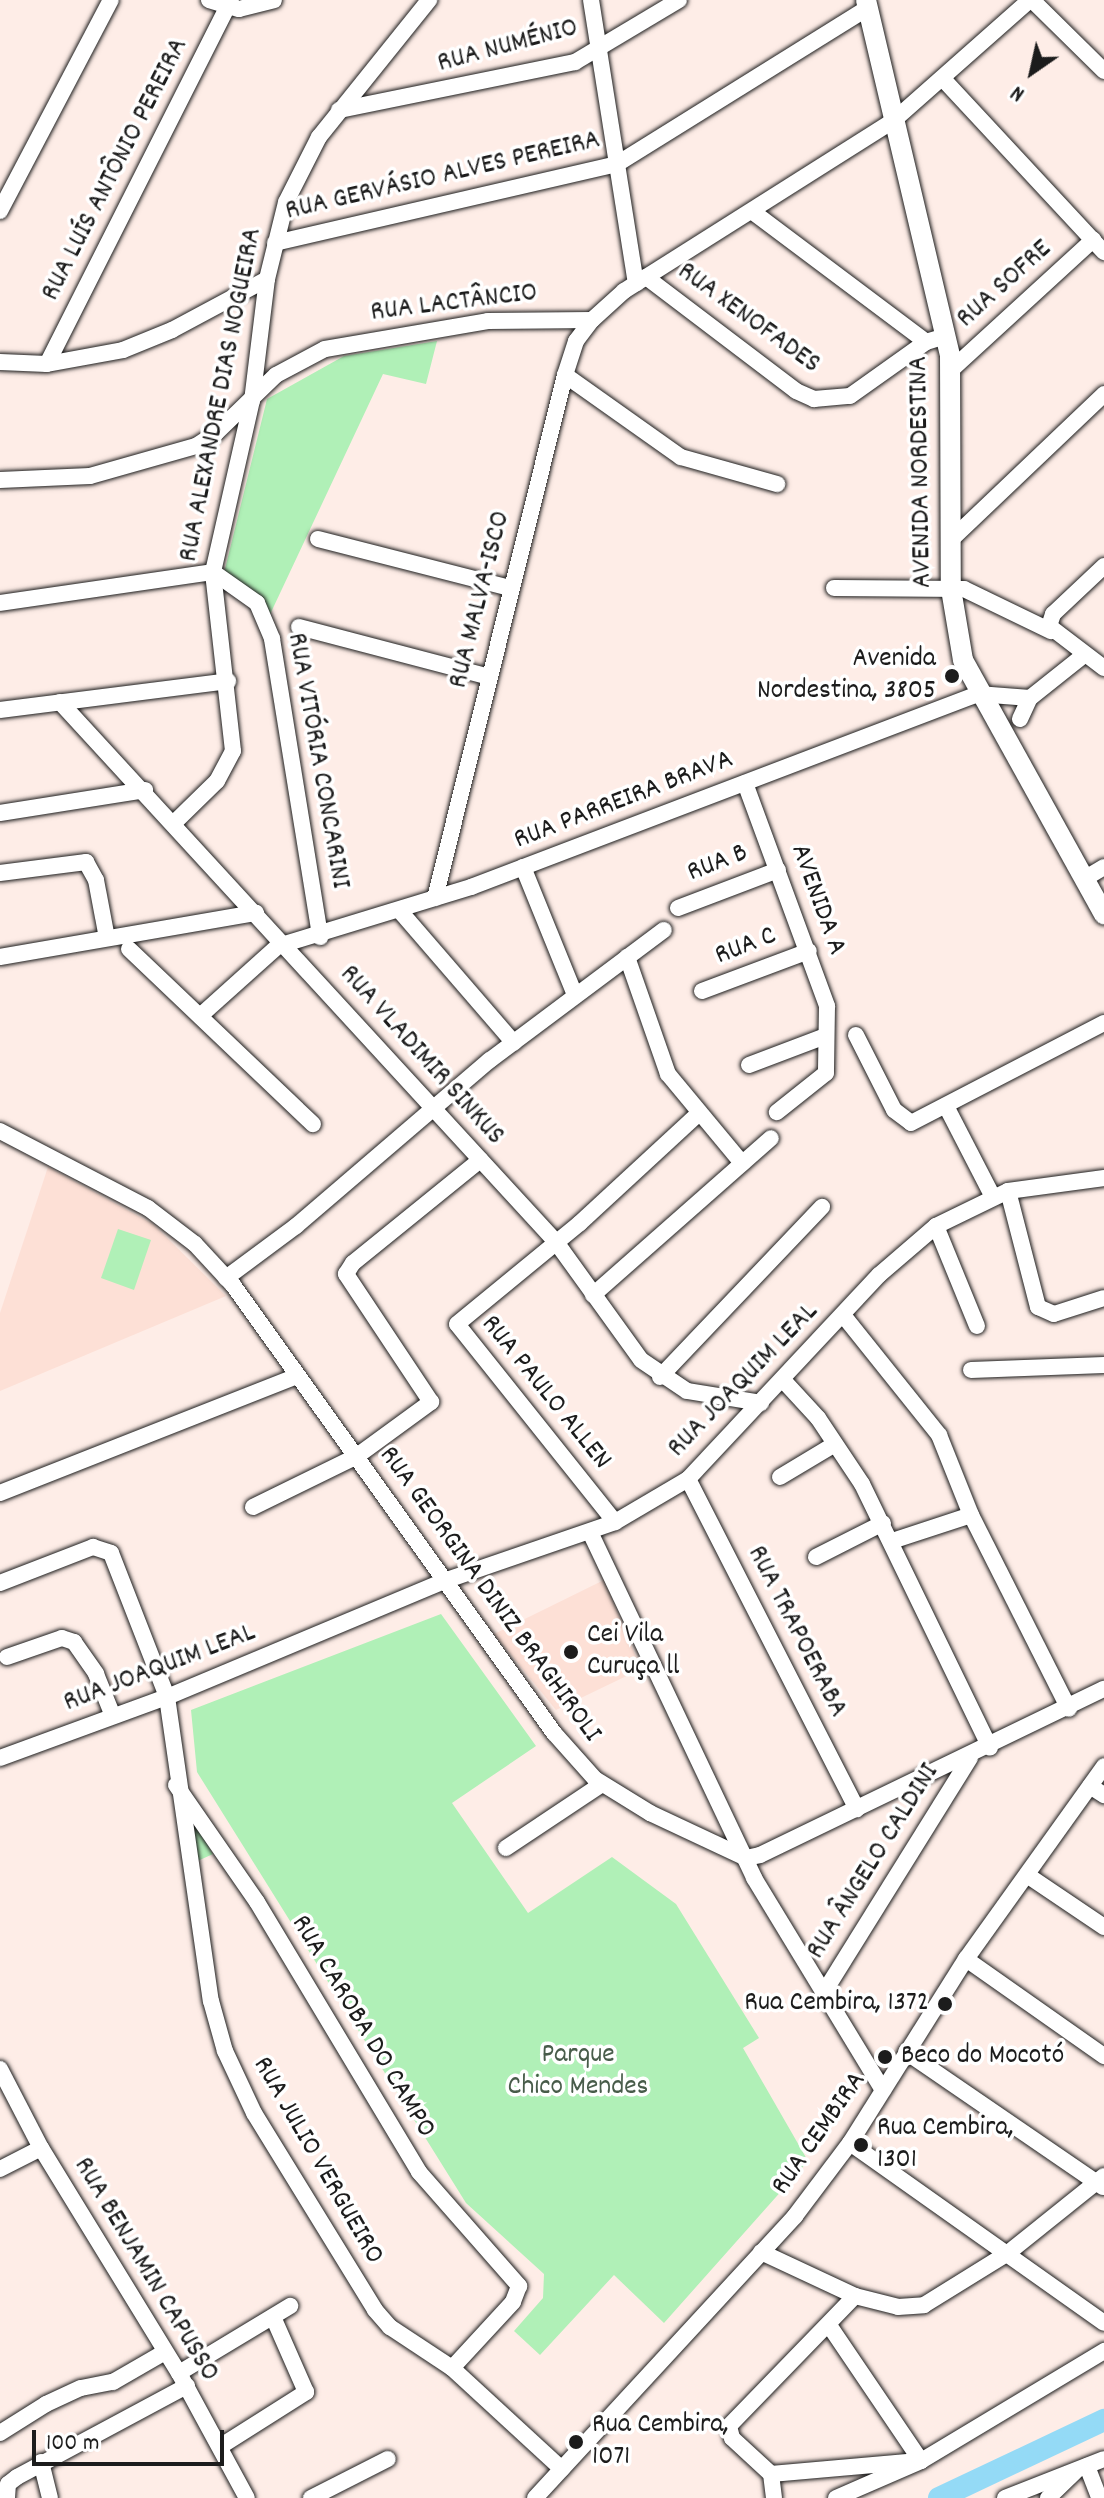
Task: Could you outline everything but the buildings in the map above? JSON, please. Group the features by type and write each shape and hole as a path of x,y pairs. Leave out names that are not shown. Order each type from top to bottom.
{"main road":[{"name":"AVENIDA NORDESTINA","path":"867,4 936,339 951,370 955,536 951,589 963,660 978,694 1104,914"}],"street":[{"path":"0,211 111,0"},
{"path":"209,0 229,4 274,0"},
{"name":"RUA ALEXANDRE DIAS NOGUEIRA","path":"174,823 231,760 234,730 213,572 252,401 267,279 275,243 299,169 339,110 429,0"},
{"name":"RUA XENOFADES","path":"591,0 617,164 641,280 796,391 814,399 850,396 936,339"},
{"name":"RUA NUMÉNIO","path":"339,110 575,62 679,0"},
{"path":"592,320 641,280 893,121 944,80 1031,0 1104,71"},
{"name":"RUA LUÍS ANTÔNIO PEREIRA","path":"47,364 229,4"},
{"name":"RUA GERVÁSIO ALVES PEREIRA","path":"275,243 617,164 867,4"},
{"path":"944,80 1099,246"},
{"path":"753,212 936,339"},
{"name":"RUA SOFRE","path":"951,370 1099,246"},
{"path":"0,362 47,364 123,350 172,330 267,279"},
{"name":"RUA LACTÂNCIO","path":"0,480 90,476 170,456 216,433 276,375 325,349 488,321 592,320"},
{"name":"RUA MALVA-ISCO","path":"435,898 565,375 576,341 592,320"},
{"path":"565,375 681,457 777,484"},
{"path":"955,536 1104,394"},
{"path":"318,539 510,588"},
{"path":"1051,631 1053,614 1104,566"},
{"path":"0,603 213,572"},
{"name":"RUA VITÓRIA CONCARINI","path":"213,572 257,603 272,639 320,937"},
{"path":"834,588 964,589 1051,631 1104,668"},
{"path":"299,627 489,677"},
{"path":"1020,719 1030,698 1084,655"},
{"path":"0,710 228,681"},
{"path":"978,694 1030,698"},
{"name":"RUA PARREIRA BRAVA","path":"284,945 320,937 400,911 523,867 978,694"},
{"name":"RUA VLADIMIR SINKUS","path":"60,702 145,790 556,1242 641,1360 660,1377 708,1397 761,1403"},
{"name":"AVENIDA A","path":"745,783 827,1006 823,1037 826,1073 777,1112"},
{"path":"0,813 145,790"},
{"path":"0,873 86,862 96,880 107,938"},
{"path":"523,867 575,995"},
{"path":"1084,879 1104,867"},
{"name":"RUA B","path":"678,908 778,870"},
{"path":"400,911 514,1043"},
{"path":"0,957 256,913"},
{"path":"226,1278 296,1226 434,1106 575,995 664,930"},
{"path":"200,1016 270,951 284,945"},
{"path":"129,949 313,1124"},
{"name":"RUA C","path":"702,991 809,951"},
{"path":"627,957 668,1074 742,1163"},
{"path":"856,1035 903,1121 914,1122 1104,1023"},
{"path":"749,1065 823,1037"},
{"path":"946,1106 1000,1194 1038,1307 1054,1314 1104,1298"},
{"path":"556,1242 699,1113"},
{"name":"RUA GEORGINA DINIZ BRAGHIROLI","path":"0,1131 148,1208 195,1244 226,1278 357,1456 554,1733 602,1784 746,1858"},
{"path":"593,1295 771,1138"},
{"path":"253,1507 357,1456 431,1398 347,1280 347,1270 480,1160"},
{"name":"RUA JOAQUIM LEAL","path":"0,1758 167,1697 444,1581 615,1522 688,1479 843,1315 936,1226 1000,1194 1104,1178"},
{"path":"660,1377 822,1207"},
{"path":"936,1226 977,1326"},
{"name":"RUA PAULO ALLEN","path":"556,1242 463,1315 457,1327 615,1522"},
{"path":"843,1315 939,1435 971,1515 1069,1709"},
{"path":"971,1370 1104,1365"},
{"path":"0,1493 297,1376"},
{"path":"783,1380 835,1444 883,1523 990,1748"},
{"path":"780,1477 835,1444"},
{"name":"RUA TRAPOERABA","path":"688,1479 857,1809"},
{"path":"892,1541 971,1515"},
{"path":"816,1557 883,1523"},
{"path":"590,1532 746,1858 823,1994 883,2090"},
{"name":"RUA JULIO VERGUEIRO","path":"0,1583 93,1547 106,1548 167,1697 175,1784 211,2001 225,2051 254,2113 375,2310 390,2327 452,2368 562,2469"},
{"path":"7,1657 62,1638 74,1642 96,1674 113,1716"},
{"path":"746,1858 970,1758 1104,1689"},
{"name":"RUA ÂNGELO CALDINI","path":"823,1994 970,1758"},
{"name":"RUA CEMBIRA","path":"535,2498 761,2252 850,2143 966,1959 1027,1875 1097,1790 1104,1766"},
{"name":"RUA CAROBA DO CAMPO","path":"175,1784 257,1902 419,2172 519,2286 513,2302 452,2368"},
{"path":"506,1848 602,1784"},
{"path":"1027,1875 1104,1927"},
{"path":"966,1959 1104,2056"},
{"path":"761,2252 855,2296 898,2307 924,2305 1008,2253 1101,2182 906,2052"},
{"name":"RUA BENJAMIN CAPUSSO","path":"0,2069 41,2148 183,2380 247,2498"},
{"path":"850,2143 1104,2323"},
{"path":"0,2169 41,2148"},
{"path":"774,2498 771,2474 728,2430 855,2296"},
{"path":"7,2498 12,2480 183,2380 290,2306"},
{"path":"221,2446 306,2392 273,2317"},
{"path":"829,2325 921,2461"},
{"path":"836,2498 921,2461 1104,2351"},
{"path":"0,2433 57,2398 113,2382 165,2352"},
{"path":"311,2498 388,2459"},
{"path":"1005,2498 1104,2459"},
{"path":"771,2474 921,2461"},
{"path":"41,2462 50,2498"},
{"path":"1048,2498 1082,2468"},
{"path":"1082,2468 1099,2498"}],"shaded area":[{"path":"48,1167 153,1224 226,1296 0,1391 0,1313"},
{"name":"Cei Vila Curuça ll","path":"604,1580 641,1669 556,1710 494,1634"}],"green space":[{"path":"437,341 426,384 383,374 266,623 223,577 267,399 344,356"},
{"path":"118,1229 151,1240 134,1290 101,1278"},
{"name":"Parque Chico Mendes","path":"441,1614 536,1746 452,1803 528,1913 612,1857 676,1904 759,2038 743,2048 808,2161 664,2323 614,2275 540,2355 514,2331 543,2298 544,2274 466,2203 197,1772 191,1710"},
{"path":"194,1822 213,1854 191,1864"}],"waterway":[{"path":"939,2498 1104,2420"}],"place":[{"name":"Avenida Nordestina, 3805","path":"952,676"},
{"name":"Cei Vila Curuça ll","path":"571,1652"},
{"name":"Rua Cembira, 1372","path":"945,2004"},
{"name":"Beco do Mocotó","path":"885,2057"},
{"name":"Rua Cembira, 1301","path":"861,2145"},
{"name":"Rua Cembira, 1071","path":"576,2442"}]}
